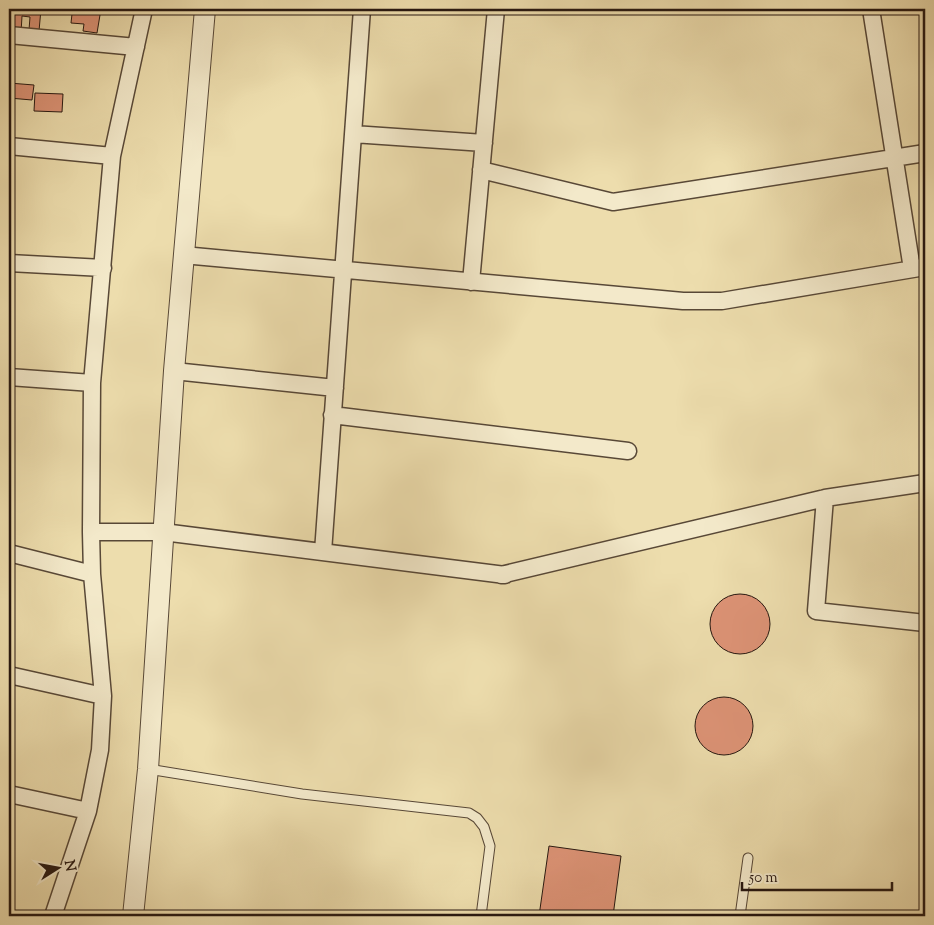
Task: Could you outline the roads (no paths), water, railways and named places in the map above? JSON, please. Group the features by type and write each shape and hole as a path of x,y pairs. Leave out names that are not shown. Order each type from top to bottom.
{"street":[{"path":"53,916 88,811 100,750 103,696 92,574 91,532 92,383 112,156 144,9"},
{"path":"133,916 148,769 174,371 205,9"},
{"path":"323,552 362,9"},
{"path":"471,282 496,9"},
{"path":"184,255 683,301 722,301 919,268 894,158 871,9"},
{"path":"9,36 136,47"},
{"path":"353,134 484,143"},
{"path":"9,146 112,156"},
{"path":"481,170 613,202 925,153"},
{"path":"9,263 103,268"},
{"path":"174,371 334,388"},
{"path":"9,377 92,383"},
{"path":"332,415 628,451"},
{"path":"91,532 163,532 503,575 825,498 925,483"},
{"path":"825,498 816,611 925,622"},
{"path":"9,553 92,574"},
{"path":"9,675 103,696"},
{"path":"9,794 88,811"}],"lane":[{"path":"148,769 302,794 469,813 477,818 484,827 490,846 481,916"},
{"path":"740,916 748,858"}]}
